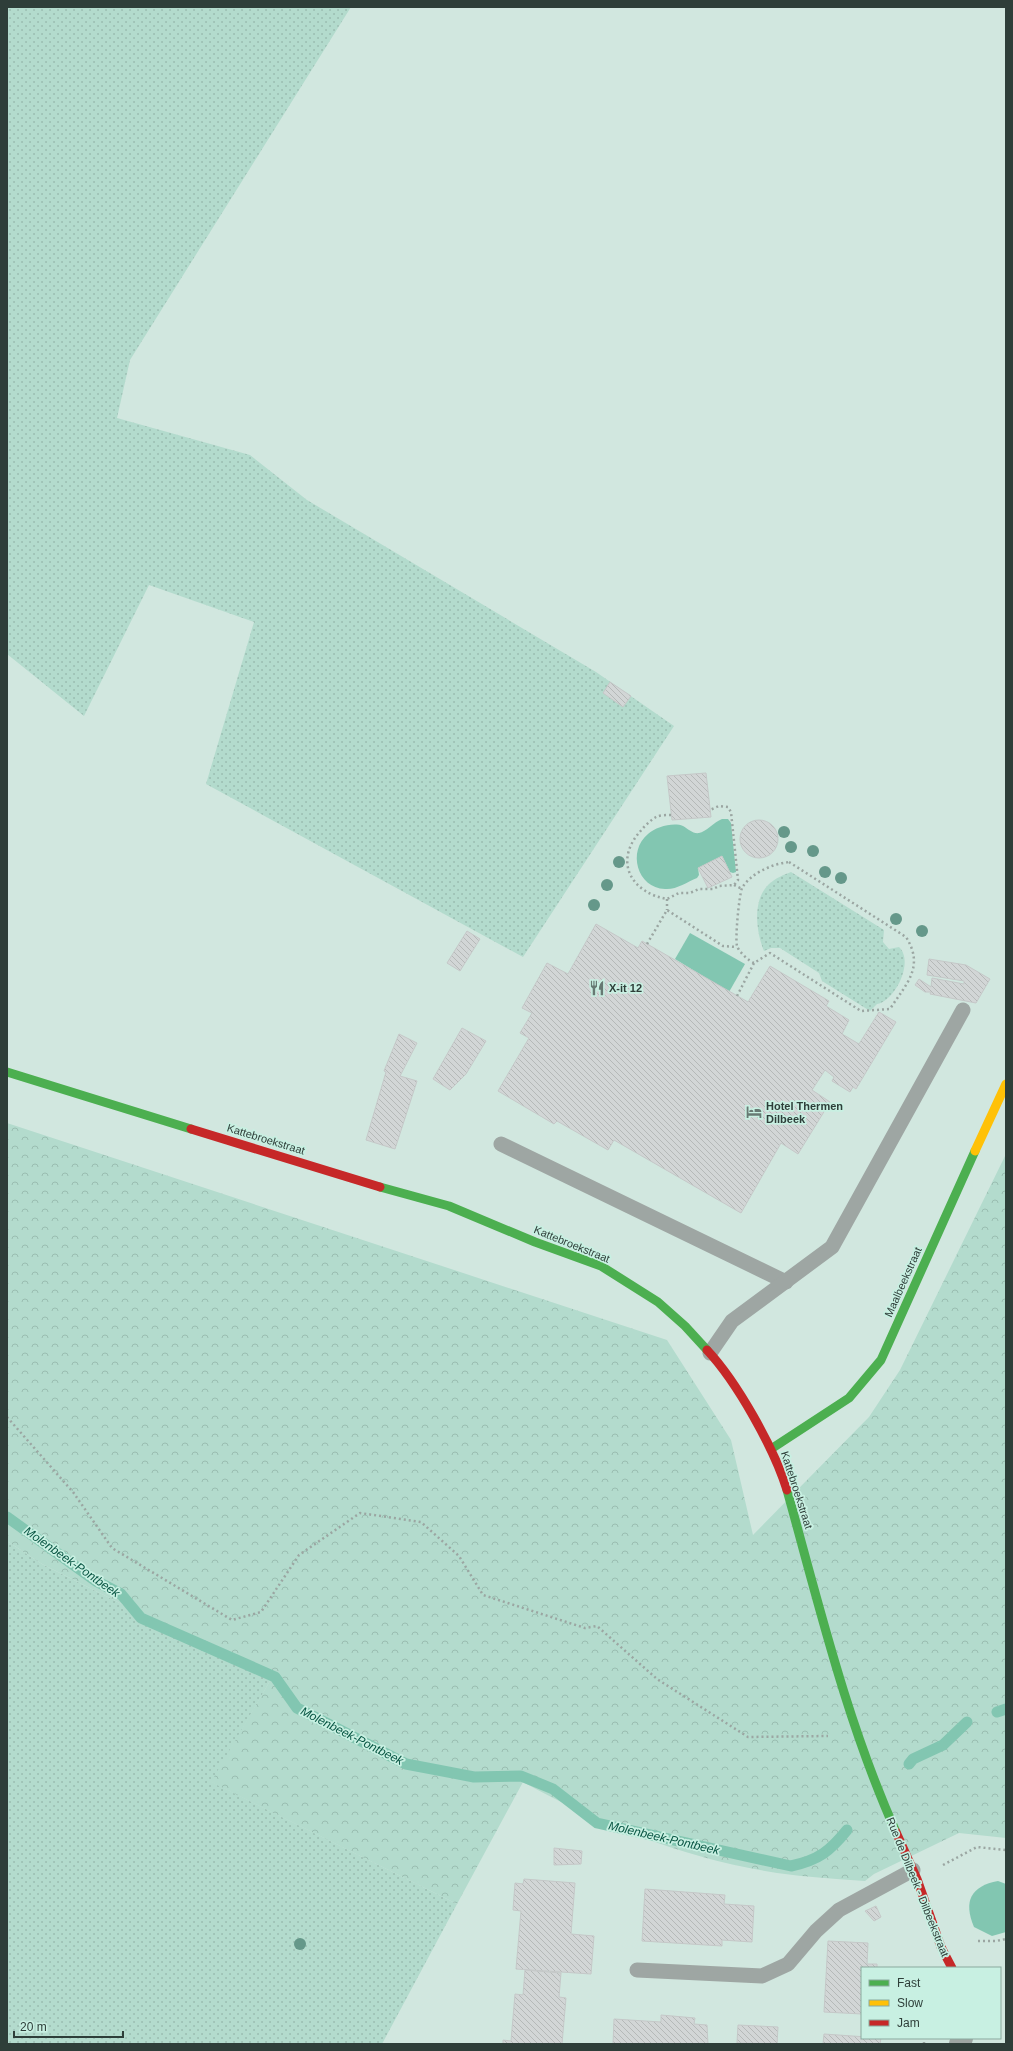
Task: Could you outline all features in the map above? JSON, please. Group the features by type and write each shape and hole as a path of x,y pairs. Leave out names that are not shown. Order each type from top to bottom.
{"street":[{"name":"Kattebroekstraat","path":"7,1072 363,1182 449,1206 535,1242 601,1266 658,1302 710,1353 733,1384 771,1449 787,1488 839,1679 884,1805"},
{"name":"Maalbeekstraat","path":"771,1449 850,1398 881,1360 1006,1084"},
{"name":"Rue de Dilbeek - Dilbeekstraat","path":"884,1805 915,1874 941,1946 952,1967"}],"lane":[{"path":"710,1353 732,1321 832,1247 963,1010"},
{"path":"501,1144 786,1282"},
{"path":"637,1970 762,1976 788,1964 816,1931 838,1910 915,1874"}],"path":[{"path":"710,810 719,806 728,808 731,812 738,880 734,885"},
{"path":"671,814 657,817 644,828 633,841 627,855 627,870 645,892 667,899 679,893 690,893 699,889 713,890 719,886 734,885 742,889"},
{"path":"737,996 754,963 770,953 861,1012 890,1009 913,974 915,964 913,949 906,937 789,862 776,863 759,872 748,880 742,889 737,928 737,947 750,962 754,963"},
{"path":"647,944 667,910 667,899"},
{"path":"667,910 723,946 737,947"},
{"path":"7,1417 73,1492 112,1548 232,1620 261,1612 299,1555 360,1513 421,1522 459,1556 483,1594 586,1628 597,1626 657,1679 748,1737 859,1735"},
{"path":"915,1874 977,1847 1006,1850"},
{"path":"978,1940 996,1941 1006,1938"}],"green space":[{"path":"7,7 351,7 130,360 117,418 250,455 307,500 596,672 674,726 523,957 206,784 254,622 149,585 84,716 7,654"},
{"path":"791,872 884,930 883,942 889,949 899,947 903,954 905,962 904,971 896,989 883,1002 877,1004 870,1011 822,981 819,973 780,948 771,948 764,951 759,935 757,916 760,899 769,884"},
{"path":"7,1123 667,1340 731,1440 753,1535 869,1417 900,1370 1006,1154 1006,1838 959,1833 874,1874 865,1881 777,1873 711,1859 646,1839 584,1813 523,1782 457,1904 211,1782 271,1679 42,1564 7,1541"},
{"path":"7,1541 42,1564 271,1679 212,1782 457,1904 382,2044 7,2044"}],"shaded area":[{"path":"722,819 728,819 731,823 736,872 730,872 722,856 698,868 699,875 697,878 669,889 655,887 642,876 638,868 638,850 642,841 651,831 660,827 679,825 693,832 699,833"},
{"path":"690,933 745,964 729,992 675,959"},
{"path":"998,1881 1006,1884 1006,1932 992,1936 974,1927 969,1910 972,1896 976,1891 989,1883"}],"building":[{"path":"610,682 631,696 623,707 603,693"},
{"path":"706,773 711,817 672,820 667,776"},
{"path":"755,820 763,820 773,825 777,832 777,846 773,853 763,858 755,858 745,853 743,850 740,843 740,835 745,825 748,823"},
{"path":"722,856 732,877 708,888 698,868"},
{"path":"596,924 638,948 642,941 748,1002 770,966 829,1001 826,1006 849,1020 842,1034 859,1044 879,1012 896,1022 856,1089 853,1087 850,1092 832,1081 834,1077 825,1070 812,1090 830,1102 798,1154 781,1143 741,1213 614,1140 608,1150 557,1121 554,1124 498,1091 529,1038 520,1033 532,1013 522,1008 547,963 568,974"},
{"path":"467,931 480,939 460,971 447,963"},
{"path":"929,959 966,965 990,979 976,1003 930,994 931,992 925,992 915,985 919,979 931,987 932,978 964,984 964,981 927,975"},
{"path":"462,1028 486,1041 466,1074 450,1090 433,1079"},
{"path":"399,1034 417,1043 400,1076 417,1081 395,1149 366,1140 386,1072 384,1071"},
{"path":"554,1848 582,1851 581,1864 554,1865"},
{"path":"524,1879 575,1883 571,1934 594,1936 591,1974 516,1969 521,1911 513,1910 515,1883 523,1884"},
{"path":"645,1889 725,1895 724,1904 754,1906 752,1942 722,1940 722,1946 642,1941"},
{"path":"876,1906 881,1917 874,1921 865,1911"},
{"path":"828,1941 868,1943 867,1964 877,1964 877,1967 861,1967 861,2014 824,2012"},
{"path":"525,1970 561,1973 559,1997 566,1998 562,2044 503,2044 503,2040 511,2041 515,1994 523,1995"},
{"path":"661,2015 695,2018 694,2024 707,2025 708,2044 613,2044 614,2019 661,2022"},
{"path":"738,2025 778,2027 777,2044 737,2043"},
{"path":"824,2034 861,2037 861,2039 881,2039 880,2044 823,2044"}],"waterway":[{"name":"Molenbeek-Pontbeek","path":"7,1517 96,1581 121,1594 141,1618 275,1677 297,1708 406,1764 474,1777 521,1776 553,1789 597,1823 791,1866 817,1858 835,1844 847,1830"},
{"name":"Molenbeek-Pontbeek","path":"997,1712 1006,1709"},
{"name":"Molenbeek-Pontbeek","path":"909,1764 913,1759 943,1745 967,1722"}],"traffic: fast":[{"path":"7,1072 191,1129"},
{"path":"771,1449 849,1398 881,1360 975,1151"},
{"path":"380,1187 449,1206 535,1242 601,1266 658,1302 685,1326 707,1350"},
{"path":"787,1490 848,1706 863,1749 896,1832"}],"traffic: slow":[{"path":"975,1151 1006,1084"}],"traffic: jam":[{"path":"191,1129 380,1187"},
{"path":"707,1350 719,1363 753,1416 773,1455 787,1490"},
{"path":"896,1832 917,1879 941,1947 951,1967"}],"place":[{"name":"X-it 12","path":"597,988"},
{"name":"Hotel Thermen Dilbeek","path":"754,1112"}]}
